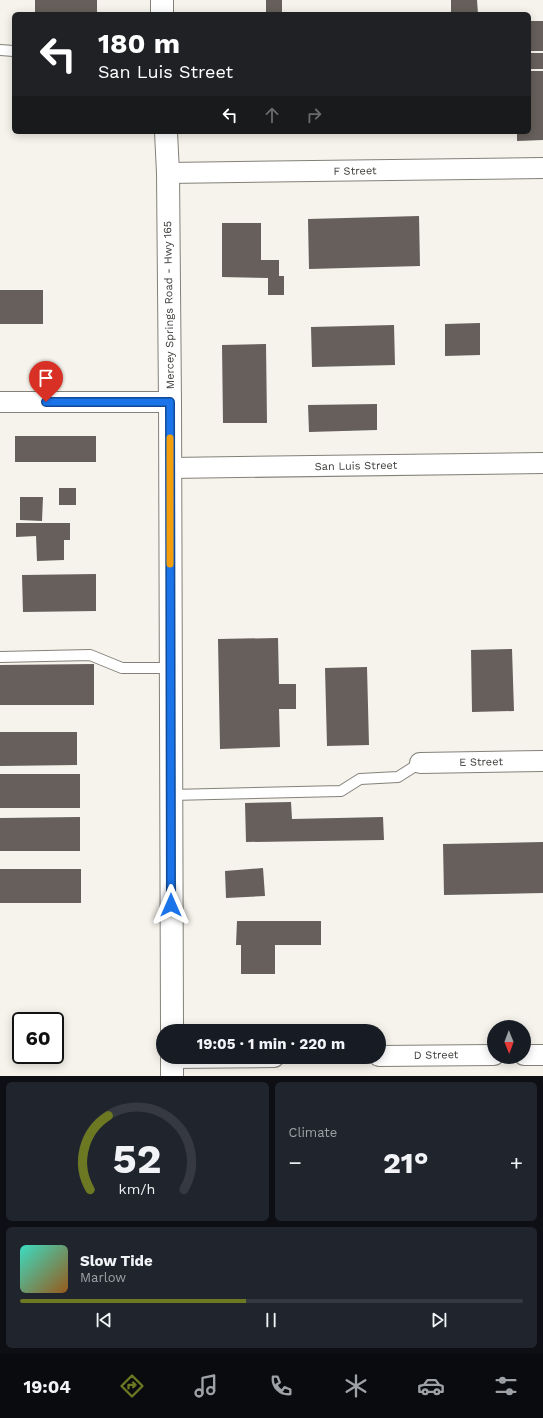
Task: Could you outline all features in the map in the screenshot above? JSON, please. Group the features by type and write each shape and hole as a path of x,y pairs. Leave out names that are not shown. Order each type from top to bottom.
{"main road":[{"path":"162,0 162,12"},
{"name":"Mercey Springs Road - Hwy 165","path":"166,134 168,173 170,402 172,1024"}],"street":[{"name":"F Street","path":"168,173 543,168"},
{"path":"0,402 170,402"},
{"name":"San Luis Street","path":"170,468 543,463"},
{"name":"E Street","path":"420,763 543,761"},
{"path":"531,1055 543,1054"},
{"name":"D Street","path":"386,1056 487,1055"}],"lane":[{"path":"0,50 12,51"},
{"path":"0,657 90,655 122,668 171,668"},
{"path":"171,795 341,792 360,779 398,777 420,763"}],"building":[{"path":"35,0 97,0 97,12 35,12"},
{"path":"266,0 282,0 282,12 266,12"},
{"path":"451,0 477,0 478,12 451,12"},
{"path":"531,21 543,21 543,51 531,51"},
{"path":"531,53 543,53 543,69 531,69"},
{"path":"531,71 543,71 543,140 517,141 517,134 531,134"},
{"path":"419,216 420,266 309,269 308,219"},
{"path":"222,223 261,223 261,260 279,260 279,276 284,276 284,295 268,295 268,278 222,277"},
{"path":"0,290 43,290 43,324 0,324"},
{"path":"480,323 480,355 445,356 445,324"},
{"path":"394,325 395,365 312,367 311,327"},
{"path":"266,344 267,423 223,423 222,345"},
{"path":"377,404 377,430 309,432 308,405"},
{"path":"15,436 96,436 96,462 15,462"},
{"path":"59,488 76,488 76,505 59,505"},
{"path":"20,497 43,497 42,521 20,520"},
{"path":"16,523 70,523 70,540 64,540 64,560 37,561 36,536 16,537"},
{"path":"96,574 96,611 23,612 22,575"},
{"path":"278,638 279,684 296,684 296,709 279,709 280,747 220,749 218,639"},
{"path":"512,649 514,711 472,712 471,650"},
{"path":"94,664 94,705 0,705 0,665"},
{"path":"367,667 369,745 327,746 325,668"},
{"path":"0,732 77,732 77,765 0,766"},
{"path":"0,774 80,774 80,808 0,808"},
{"path":"291,802 292,819 383,817 384,840 246,842 245,803"},
{"path":"80,817 80,851 0,851 0,818"},
{"path":"543,842 543,893 444,895 443,844"},
{"path":"263,868 265,896 226,898 225,871"},
{"path":"0,869 81,869 81,903 0,903"},
{"path":"237,921 321,921 321,945 275,945 275,974 241,974 241,945 236,945"}],"slow traffic":[{"path":"170,438 170,564"}],"route":[{"path":"46,402 170,402 171,905"}]}
